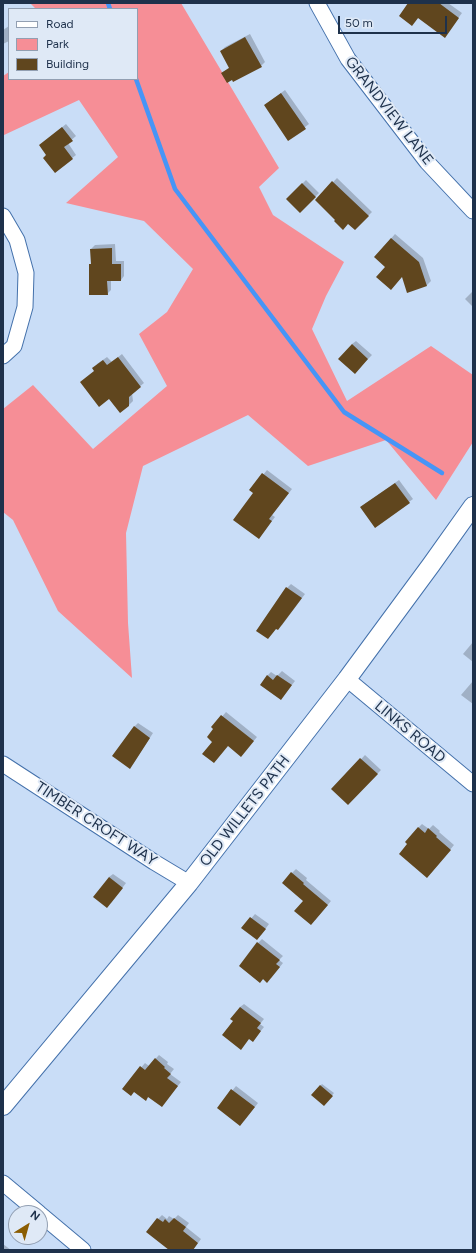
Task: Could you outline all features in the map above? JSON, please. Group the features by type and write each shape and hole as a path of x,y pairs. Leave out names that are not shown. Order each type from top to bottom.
{"main road":[{"name":"OLD WILLETS PATH","path":"3,1106 189,883 347,679 473,506"}],"street":[{"name":"GRANDVIEW LANE","path":"317,3 348,59 427,162 473,211"},
{"path":"3,216 17,240 26,273 25,307 16,340 14,346 3,356"},
{"name":"LINKS ROAD","path":"347,679 473,784"},
{"name":"TIMBER CROFT WAY","path":"3,764 189,883"},
{"path":"3,1183 29,1205"},
{"path":"48,1221 83,1250"}],"green space":[{"path":"30,3 181,3 279,168 259,187 273,215 344,262 326,296 312,329 347,401 431,346 473,375 473,442 436,500 386,440 308,466 248,415 143,466 126,533 128,623 132,678 58,611 13,520 3,512 3,409 33,385 93,449 167,386 139,334 167,312 193,269 144,221 66,203 118,157 79,100 4,135 3,134 3,76 8,73 8,80 138,80 138,8 35,8"}],"building":[{"path":"408,3 439,3 459,18 445,38 418,18 412,26 399,16"},
{"path":"245,37 262,67 233,82 232,80 227,83 221,73 229,68 220,51"},
{"path":"281,93 306,129 288,141 264,105"},
{"path":"62,127 73,141 64,147 73,159 55,173 43,158 46,155 39,145"},
{"path":"332,181 369,216 355,230 348,224 343,230 315,200"},
{"path":"302,183 316,197 300,213 286,199"},
{"path":"391,238 419,262 427,286 407,293 402,277 391,290 376,277 385,267 374,257"},
{"path":"112,248 112,264 121,264 121,281 107,281 108,295 89,295 89,264 91,264 90,249"},
{"path":"352,344 368,359 355,374 338,359"},
{"path":"118,357 141,387 129,397 129,406 120,413 109,399 99,407 80,382 94,371 92,368 103,360 107,365"},
{"path":"262,473 289,493 269,519 272,521 259,539 233,520 253,493 249,490"},
{"path":"395,483 410,503 375,528 360,507"},
{"path":"286,587 302,598 278,630 276,629 268,639 256,631"},
{"path":"267,675 273,680 277,675 292,685 281,700 260,685"},
{"path":"221,715 254,741 241,757 228,746 214,763 202,754 212,742 207,737 213,729 211,727"},
{"path":"134,726 150,738 130,769 112,756"},
{"path":"360,758 378,774 348,805 331,789"},
{"path":"418,827 425,833 428,828 451,850 427,878 399,854 407,844 405,842"},
{"path":"291,872 328,905 311,925 294,911 303,901 282,883"},
{"path":"109,877 123,888 107,908 93,897"},
{"path":"250,917 266,929 257,940 241,928"},
{"path":"257,942 280,960 276,964 280,967 267,983 263,979 260,983 239,966"},
{"path":"240,1007 261,1023 257,1028 261,1031 253,1042 249,1039 241,1050 222,1035 233,1021 230,1019"},
{"path":"155,1058 171,1074 167,1078 178,1086 162,1107 148,1097 146,1101 134,1092 131,1096 122,1089 140,1066 145,1070"},
{"path":"320,1085 333,1096 324,1106 311,1095"},
{"path":"231,1089 255,1107 240,1126 217,1108"},
{"path":"157,1218 163,1222 165,1219 169,1223 174,1218 186,1227 183,1231 198,1243 193,1250 169,1250 146,1232"}],"waterway":[{"path":"108,3 110,8"},
{"path":"136,80 175,189 344,412 442,473"}]}
